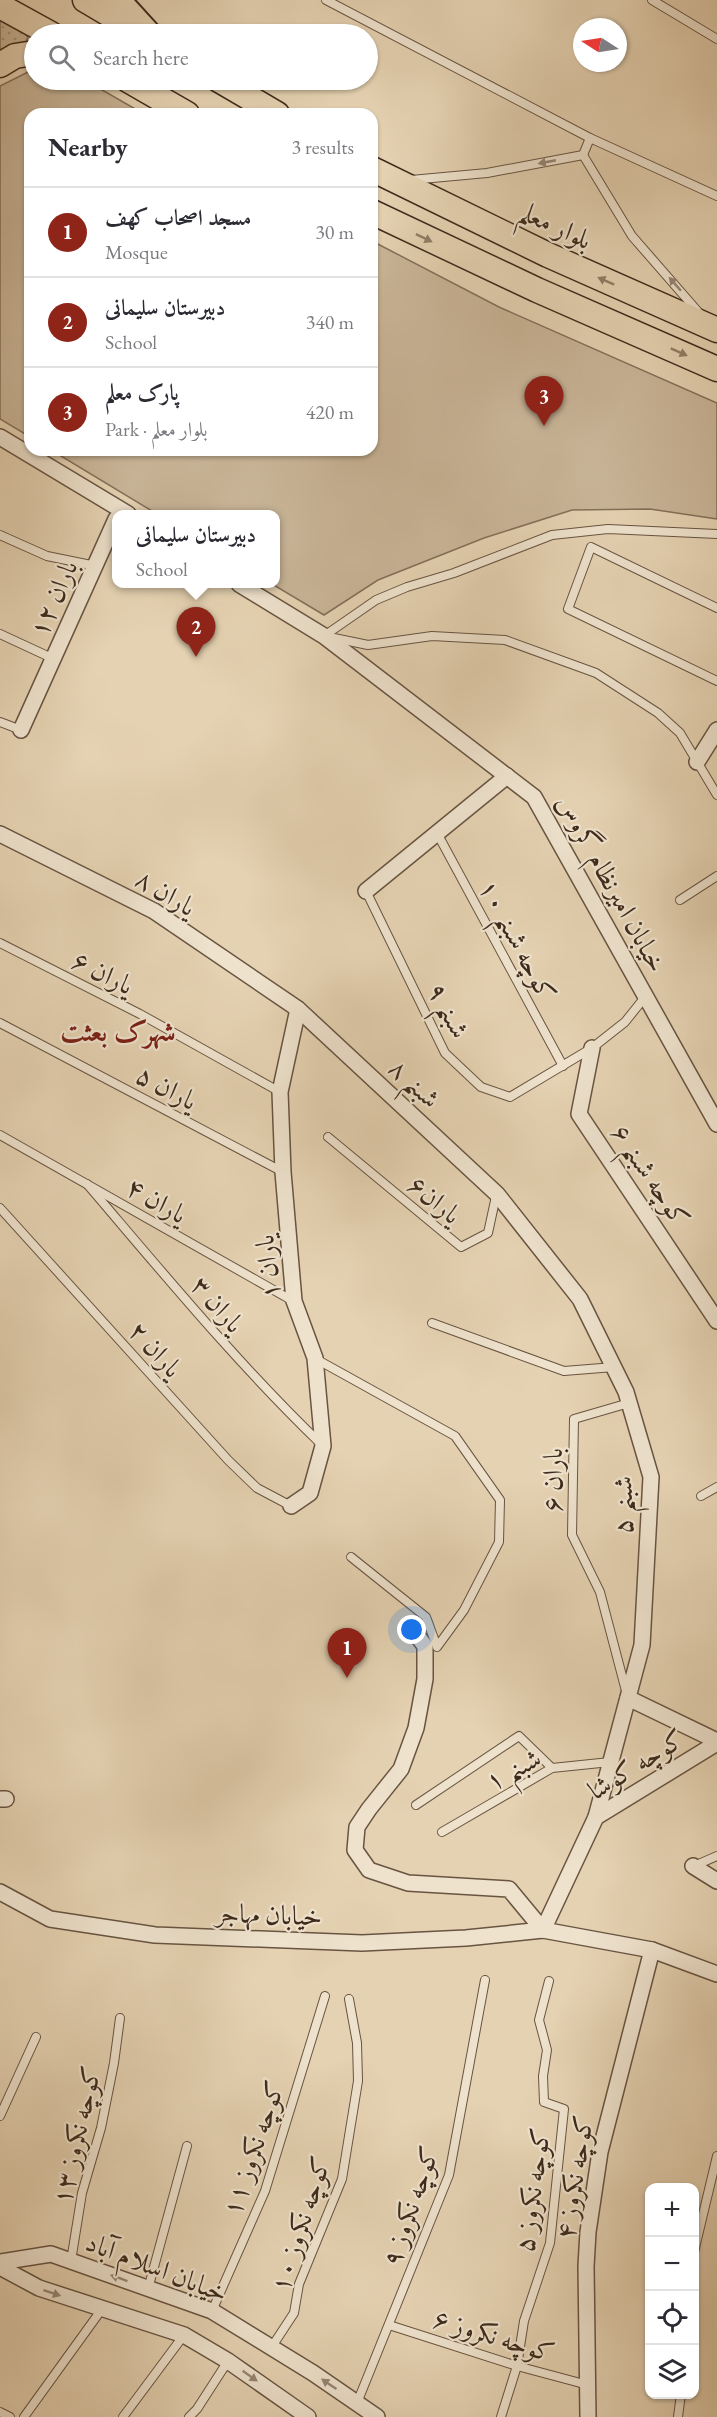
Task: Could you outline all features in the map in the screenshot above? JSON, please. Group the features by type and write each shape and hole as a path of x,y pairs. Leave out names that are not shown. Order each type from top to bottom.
{"highway":[{"path":"115,0 136,24"}],"main road":[{"path":"85,0 127,24"},
{"path":"0,6 33,24"},
{"path":"0,65 15,56 24,55"},
{"path":"145,90 177,108"},
{"path":"236,90 267,108"},
{"name":"بلوار معلم","path":"378,173 548,255 715,329"},
{"path":"378,215 527,285 717,369"}],"street":[{"path":"0,437 24,452"},
{"path":"29,456 113,510"},
{"name":"باران ۱۲","path":"21,730 112,533"},
{"name":"خیابان امیرنظام گروس","path":"246,588 324,636 534,797 717,1124"},
{"path":"697,762 717,730"},
{"path":"366,891 507,776"},
{"name":"یاران ۸","path":"0,834 154,911 298,1009"},
{"name":"یاران ۱","path":"291,1506 310,1493 323,1446 315,1358 294,1301 283,1172 280,1092 298,1009"},
{"name":"شبنم ۸","path":"298,1009 497,1194"},
{"name":"کوچه شبنم ۶","path":"592,1048 579,1114 717,1321"},
{"name":"شبنم ۵","path":"497,1194 580,1299 615,1367 630,1403 651,1477 642,1645 596,1817"},
{"path":"419,1638 426,1646 425,1679 416,1728 401,1769 357,1827 355,1850 369,1870 408,1884 509,1889 543,1930"},
{"path":"628,1698 717,1742"},
{"name":"کوچه کوشا","path":"543,1930 596,1817 717,1742"},
{"path":"693,1866 717,1881"},
{"name":"خیابان مهاجر","path":"0,1892 50,1919 155,1935 362,1943 466,1938 543,1930 652,1950 717,1974"},
{"name":"کوچه نکروز ۴","path":"588,2417 586,2266 589,2221 600,2152 652,1950"},
{"name":"خیابان اسلام آباد","path":"0,2262 51,2254 212,2311 377,2417"},
{"name":"خیابان اسلام آباد","path":"0,2267 39,2288 184,2335 228,2361 305,2416"}],"lane":[{"path":"652,0 717,39"},
{"path":"331,1 374,24"},
{"path":"378,26 590,138 717,196"},
{"path":"583,155 590,138"},
{"path":"396,182 487,173 583,155"},
{"path":"583,155 632,236 715,329"},
{"path":"324,636 376,600 396,591 454,573 552,535 608,529 717,534"},
{"path":"0,536 46,556 96,566"},
{"path":"717,608 591,547 567,609 717,681"},
{"path":"0,634 54,659"},
{"path":"324,636 368,645 432,636 505,640 596,673 649,707 680,733 717,795"},
{"path":"0,722 21,730"},
{"name":"کوچه شبنم ۱۰","path":"437,833 563,1066"},
{"path":"680,900 717,876"},
{"name":"شبنم ۹","path":"366,891 445,1053 481,1087 510,1097 592,1048 626,1022 646,995"},
{"name":"یاران ۶","path":"0,943 140,1014 280,1092"},
{"name":"یاران ۵","path":"0,1023 283,1172"},
{"name":"یاران ۴","path":"0,1135 294,1301"},
{"name":"یاران۶","path":"328,1137 461,1247 488,1233 497,1194"},
{"name":"یاران ۳","path":"87,1184 185,1300 272,1397 323,1446"},
{"name":"یاران ۲","path":"0,1208 228,1460 257,1488 291,1506"},
{"path":"432,1323 564,1371 615,1367"},
{"path":"315,1358 455,1436 500,1500 499,1542 464,1610 437,1647 426,1617 351,1557"},
{"name":"باران ۶","path":"628,1698 600,1592 572,1535 574,1419 630,1403"},
{"path":"701,1496 717,1487"},
{"path":"416,1805 519,1736 552,1768"},
{"name":"شبنم ۱","path":"442,1832 552,1768 610,1762"},
{"path":"693,1866 717,1856"},
{"name":"کوچه نکروز ۹","path":"357,2403 449,2175 485,1980"},
{"name":"کوچه نکروز ۵","path":"501,2417 517,2366 524,2321 550,2244 564,2109 543,2102 543,2076 547,2050 539,2020 549,1981"},
{"name":"کوچه نکروز ۱۱","path":"212,2311 265,2191 325,1996"},
{"name":"کوچه نکروز ۱۰","path":"272,2348 294,2313 299,2284 342,2179 358,2081 357,2043 349,2000"},
{"name":"کوچه نکروز ۱۳","path":"71,2261 82,2193 101,2128 120,2018"},
{"path":"0,2116 36,2037"},
{"path":"148,2289 186,2146"},
{"path":"698,2237 717,2156"},
{"path":"24,2417 102,2309"},
{"name":"کوچه نکروز ۶","path":"389,2325 517,2366 588,2385"},
{"path":"123,2417 184,2335"},
{"path":"189,2417 197,2409 228,2361"},
{"path":"678,2417 680,2399"},
{"path":"0,2412 10,2417"}],"shaded area":[{"path":"0,20 24,33 24,43 0,51"},
{"path":"24,74 24,90 102,90 134,108 24,108 24,433 0,419 0,86"},
{"path":"378,244 499,307 717,403 717,519 650,509 572,510 484,538 378,580 324,615 279,588 280,510 150,510 61,456 378,456"}],"place":[{"name":"پارک معلم","path":"544,426"},
{"name":"دبیرستان سلیمانی","path":"196,657"},
{"name":"مسجد اصحاب کهف","path":"347,1678"}],"district":[{"name":"شهرک بعثت","path":"118,1031"}]}
